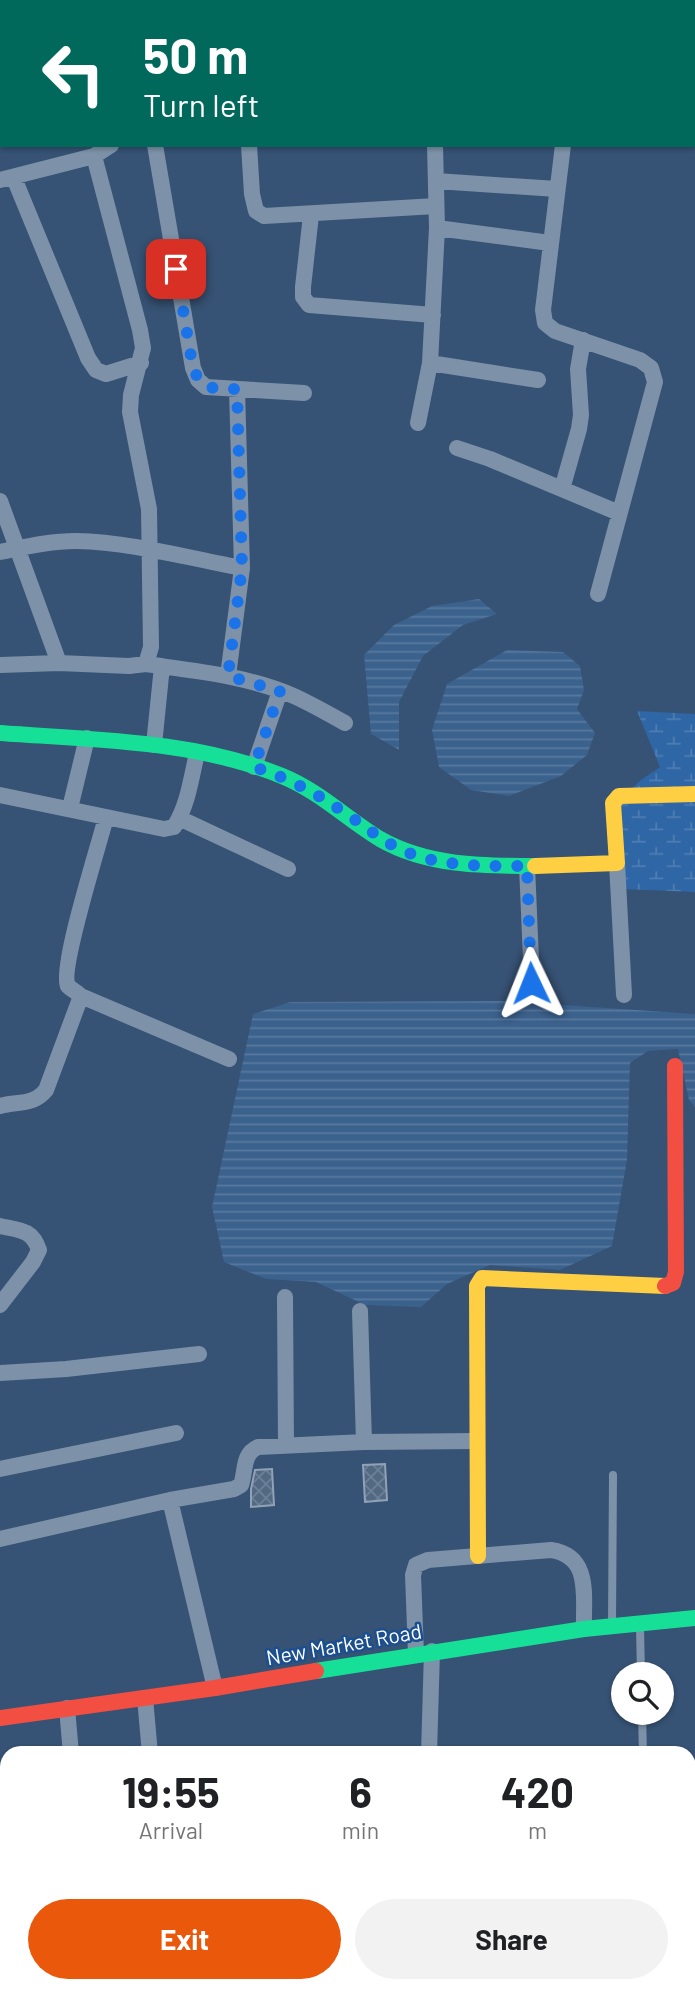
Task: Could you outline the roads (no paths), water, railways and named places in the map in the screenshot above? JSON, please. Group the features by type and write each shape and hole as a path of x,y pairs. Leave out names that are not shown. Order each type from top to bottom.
{"street":[{"path":"108,147 94,156 7,179 88,358 96,370 106,374 141,363"},
{"path":"155,147 193,368 198,380 206,387 304,393"},
{"path":"249,147 252,194 256,211 264,216 436,206"},
{"path":"418,423 430,363 433,315 437,228 435,147"},
{"path":"563,147 543,310 545,323 555,331 640,360 651,368 655,382 598,594"},
{"path":"94,156 141,330 143,348 131,395 130,412 149,509 154,745"},
{"path":"436,181 558,189"},
{"path":"311,215 303,288 303,297 309,305 433,315"},
{"path":"437,228 550,243"},
{"path":"562,489 579,429 578,369 583,340"},
{"path":"430,363 538,380"},
{"path":"228,676 242,568 237,389"},
{"path":"457,448 620,513"},
{"path":"0,501 59,663"},
{"path":"0,552 78,541 242,568"},
{"path":"0,665 154,665 228,676 295,696 345,723"},
{"path":"254,767 280,691"},
{"path":"0,733 154,745 229,759 282,776 310,790 379,838 406,852 467,865 618,863"},
{"path":"70,808 87,738"},
{"path":"0,795 164,829 173,827 179,818 188,794 197,753"},
{"path":"624,995 613,803 618,796 695,794"},
{"path":"106,817 68,963 68,986 81,996 229,1059"},
{"path":"179,818 288,869"},
{"path":"527,866 531,983"},
{"path":"0,1106 32,1102 40,1098 46,1090 81,996"},
{"path":"478,1556 477,1286 482,1278 651,1287 663,1287 673,1283 676,1272 676,1066"},
{"path":"0,1226 24,1231 35,1239 39,1250 0,1305"},
{"path":"285,1297 286,1446"},
{"path":"360,1311 363,1442"},
{"path":"0,1373 66,1369 199,1354"},
{"path":"0,1469 176,1433"},
{"path":"0,1539 170,1500 234,1489 241,1485 251,1450 258,1447 363,1442 476,1441"},
{"path":"170,1500 215,1688"},
{"path":"429,1746 424,1653 413,1594 416,1565 428,1560 551,1550 565,1552 576,1560 583,1578 584,1629"},
{"name":"New Market Road","path":"0,1718 215,1688 584,1629 695,1618"},
{"path":"145,1698 149,1746"},
{"path":"67,1708 70,1746"}],"lane":[{"path":"612,1627 613,1475"},
{"path":"639,1624 640,1662"},
{"path":"642,1725 643,1746"}]}
